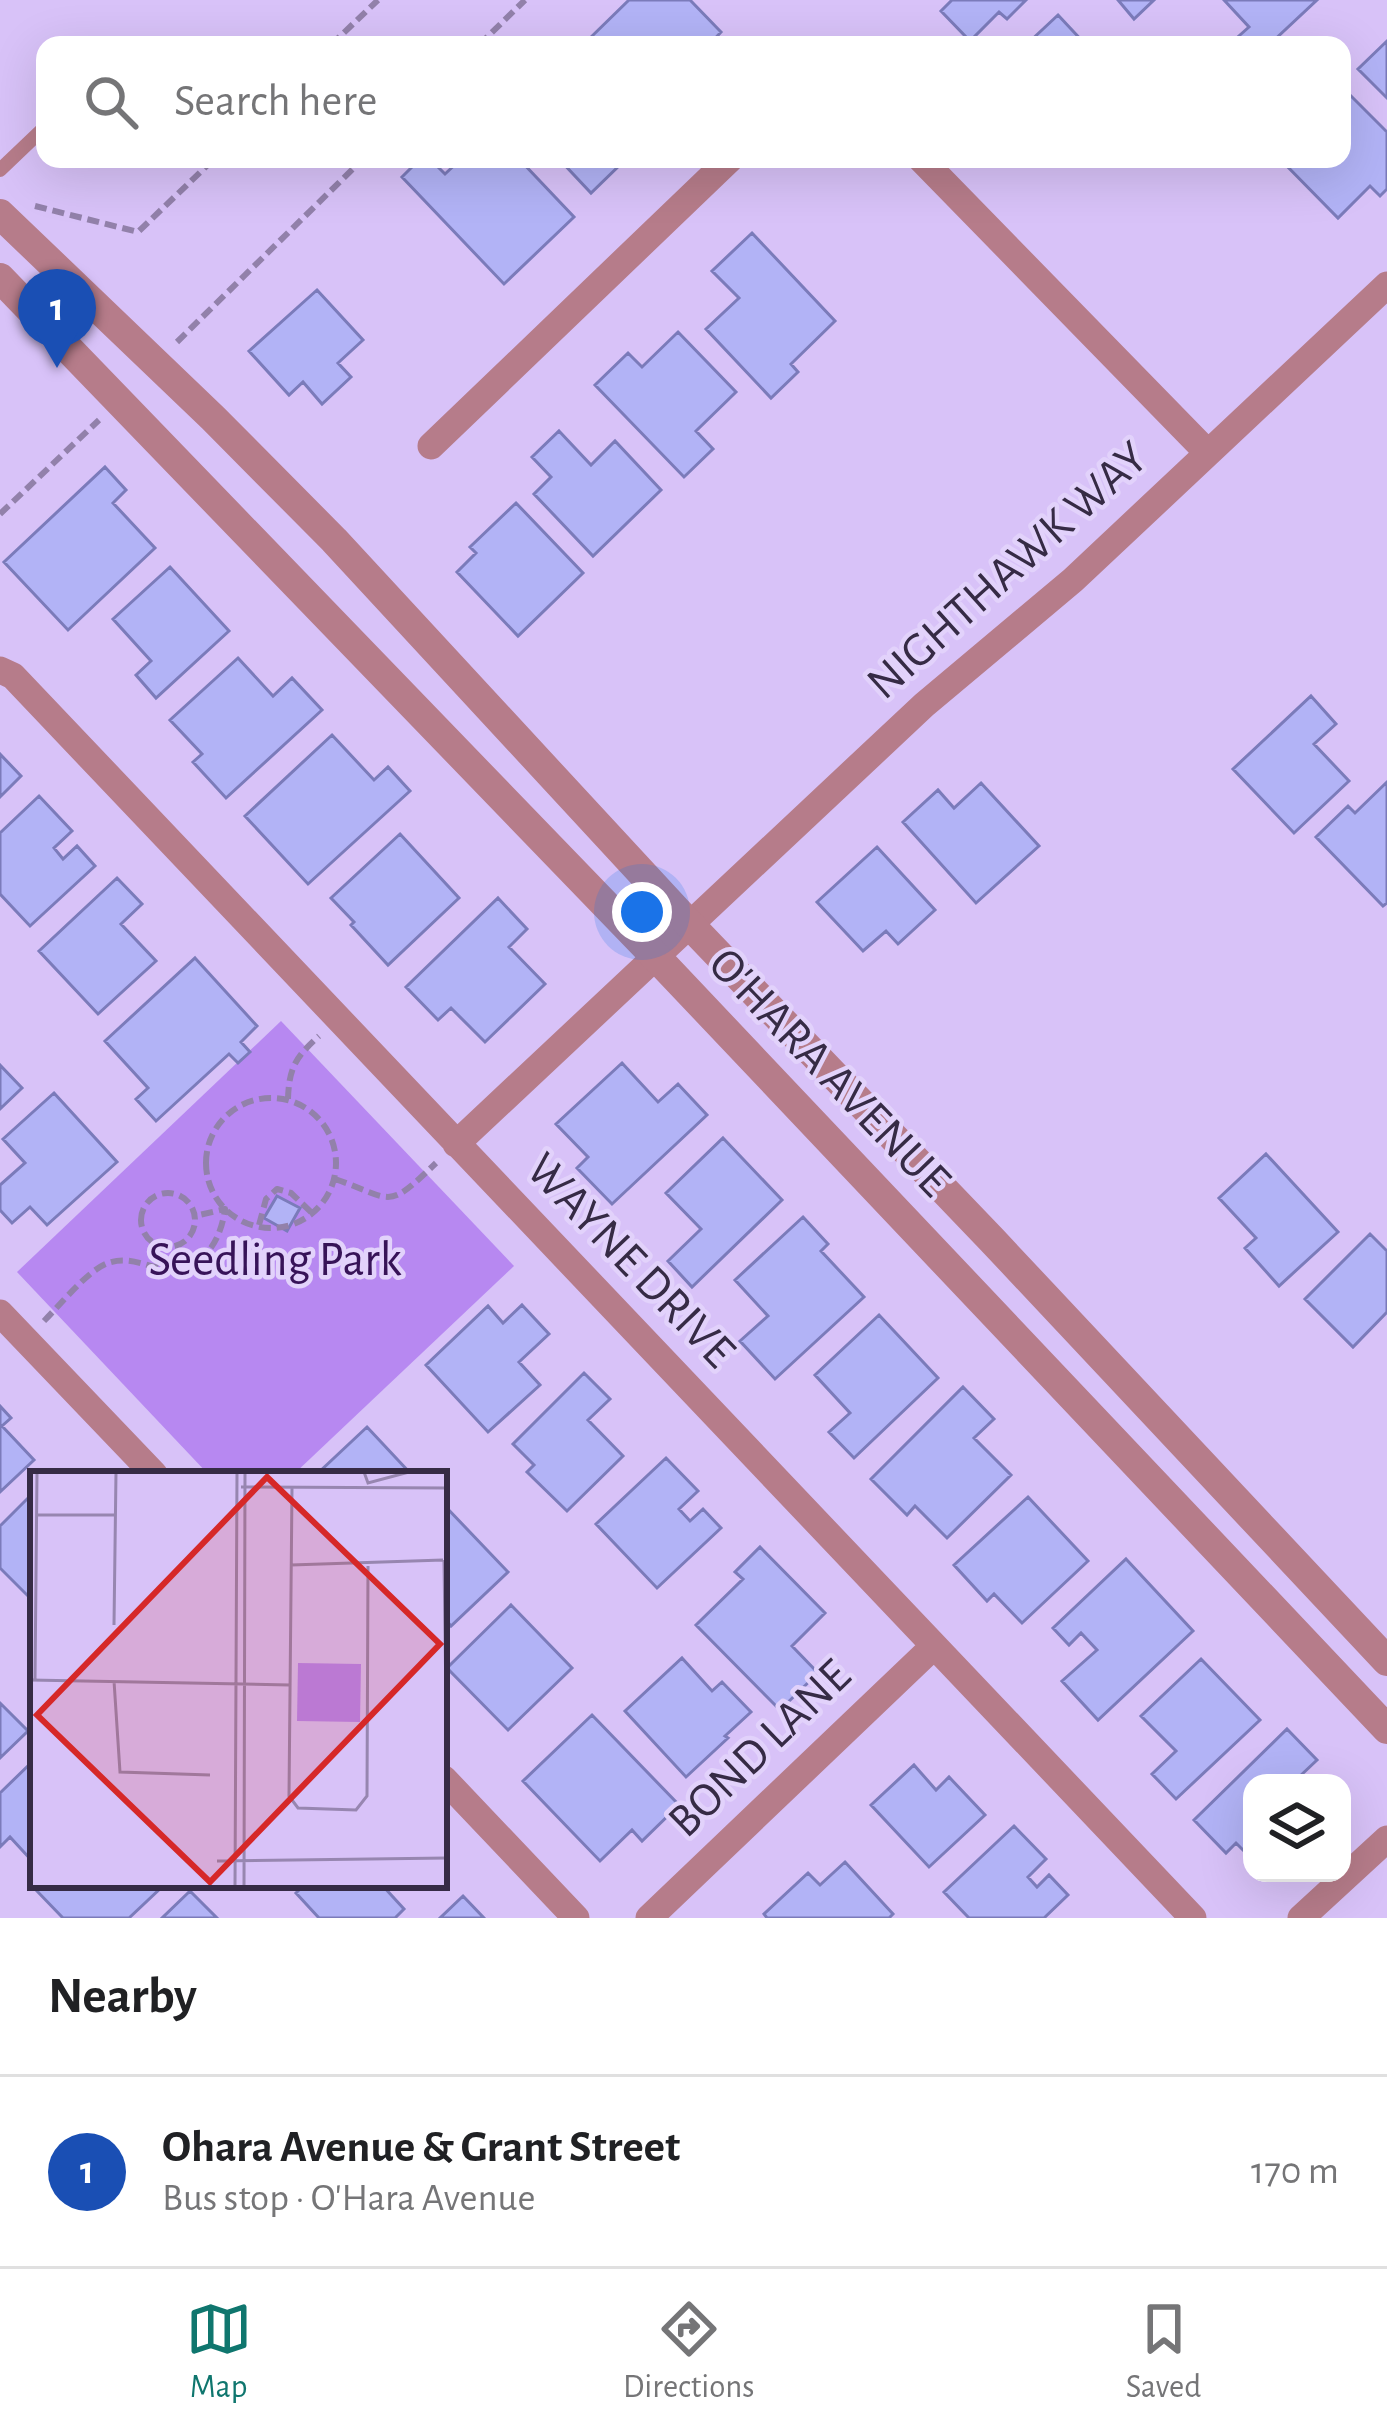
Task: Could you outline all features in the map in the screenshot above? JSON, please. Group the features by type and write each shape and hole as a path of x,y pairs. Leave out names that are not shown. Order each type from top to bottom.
{"street":[{"path":"431,446 721,168"},
{"path":"930,168 1207,452"},
{"name":"O'HARA AVENUE","path":"0,214 334,540 690,925 1387,1661"},
{"name":"O'HARA AVENUE","path":"0,278 656,956 1387,1729"},
{"name":"NIGHTHAWK WAY","path":"456,1144 925,705 1073,580 1387,285"},
{"name":"WAYNE DRIVE","path":"0,670 13,676 1193,1918"},
{"path":"0,1313 151,1471"},
{"name":"BOND LANE","path":"649,1918 934,1646"},
{"path":"447,1782 576,1918"},
{"path":"1301,1918 1387,1839"}],"lane":[{"path":"0,170 36,136"}],"path":[{"path":"341,36 378,0"},
{"path":"488,36 524,0"},
{"path":"36,205 139,232 205,168"},
{"path":"155,363 354,168"},
{"path":"0,514 118,401"},
{"path":"288,1099 295,1061 338,1019"},
{"path":"288,1099 318,1116 328,1130 335,1145 335,1180 312,1213 288,1226 259,1226 225,1209 208,1180 208,1146 214,1130 238,1106 288,1099"},
{"path":"335,1180 383,1198 400,1195 456,1144"},
{"path":"259,1226 266,1199 277,1189 291,1193 312,1213"},
{"path":"161,1194 182,1197 195,1216 191,1233 175,1246 155,1243 142,1227 145,1206 161,1194"},
{"path":"195,1216 225,1209"},
{"path":"25,1339 108,1263 137,1261 175,1270 206,1256 222,1228 225,1209"}],"green space":[{"name":"Seedling Park","path":"281,1021 514,1266 297,1471 205,1471 17,1272"}],"building":[{"path":"629,0 690,0 721,32 717,36 592,36"},
{"path":"952,0 1026,0 1007,19 999,12 975,36 965,36 941,11"},
{"path":"1118,0 1154,0 1134,19"},
{"path":"1224,0 1317,0 1279,36 1239,36 1249,27"},
{"path":"1058,15 1078,36 1036,36"},
{"path":"1387,41 1387,98 1358,69"},
{"path":"1351,96 1387,132 1387,189 1380,196 1370,186 1338,218 1289,168 1351,168"},
{"path":"411,168 439,168 445,174 451,168 528,168 574,217 504,284 402,177"},
{"path":"567,168 617,168 591,193"},
{"path":"752,233 835,321 791,364 798,372 771,398 706,329 739,298 712,271"},
{"path":"317,290 363,340 338,363 351,377 322,404 303,382 289,395 249,351"},
{"path":"678,332 736,392 696,431 713,449 684,477 595,385 628,353 642,367"},
{"path":"559,431 591,465 615,441 661,490 593,556 534,494 551,477 532,457"},
{"path":"105,467 126,490 113,503 155,548 68,630 4,562"},
{"path":"516,503 583,573 518,636 457,572 476,553 470,547"},
{"path":"170,567 229,631 156,698 136,675 151,661 113,619"},
{"path":"238,658 273,696 292,678 322,710 226,798 193,762 202,754 170,720"},
{"path":"1311,696 1336,724 1314,744 1349,781 1294,833 1233,769"},
{"path":"332,735 374,780 388,767 410,791 308,884 245,816"},
{"path":"0,754 21,776 0,797"},
{"path":"1387,782 1387,903 1383,906 1316,837 1348,806 1355,813"},
{"path":"981,783 1039,846 976,903 903,822 938,790 954,808"},
{"path":"39,796 72,831 54,848 63,859 77,846 95,866 30,926 0,894 0,833"},
{"path":"400,834 459,898 388,965 331,898"},
{"path":"877,847 935,910 898,944 886,931 863,951 817,902"},
{"path":"117,878 142,904 121,924 156,961 98,1014 39,951"},
{"path":"498,898 527,929 509,947 545,984 485,1042 451,1008 438,1020 406,987"},
{"path":"195,958 257,1026 241,1042 250,1052 238,1063 229,1054 156,1121 136,1099 148,1088 105,1041"},
{"path":"622,1063 658,1102 678,1084 707,1115 612,1204 577,1168 588,1157 556,1124"},
{"path":"0,1065 22,1088 0,1109"},
{"path":"54,1093 117,1162 47,1225 30,1207 12,1223 0,1210 0,1185 25,1163 3,1139"},
{"path":"723,1138 782,1200 692,1287 668,1261 701,1229 666,1193"},
{"path":"1266,1154 1338,1232 1279,1286 1245,1248 1256,1238 1219,1198"},
{"path":"277,1196 300,1208 287,1231 264,1218"},
{"path":"803,1217 828,1244 821,1251 864,1297 775,1379 740,1341 768,1316 735,1280"},
{"path":"1370,1234 1387,1251 1387,1312 1353,1347 1305,1299"},
{"path":"522,1305 549,1334 519,1362 540,1385 488,1432 426,1365 488,1306 503,1323"},
{"path":"879,1315 938,1378 854,1458 829,1432 850,1413 815,1375"},
{"path":"584,1373 610,1399 588,1420 623,1456 567,1511 527,1472 534,1465 513,1444"},
{"path":"963,1387 994,1419 974,1438 1011,1475 947,1538 915,1506 907,1515 871,1479"},
{"path":"0,1406 11,1418 2,1426 34,1460 0,1492"},
{"path":"367,1427 408,1471 320,1471"},
{"path":"666,1458 698,1491 679,1509 690,1521 703,1509 721,1528 657,1588 596,1524"},
{"path":"1028,1497 1088,1561 1022,1623 994,1594 987,1601 954,1565"},
{"path":"30,1498 30,1598 0,1568 0,1526"},
{"path":"447,1508 508,1572 451,1626 447,1621"},
{"path":"760,1547 825,1613 792,1646 818,1673 780,1710 696,1625 743,1579 735,1572"},
{"path":"1126,1559 1193,1631 1098,1720 1062,1681 1097,1650 1081,1633 1069,1645 1053,1628"},
{"path":"511,1605 572,1668 508,1730 447,1668"},
{"path":"682,1658 712,1691 722,1682 751,1712 686,1777 625,1711"},
{"path":"1201,1659 1260,1720 1176,1799 1152,1774 1176,1751 1141,1716"},
{"path":"0,1703 28,1731 0,1758"},
{"path":"592,1715 679,1805 642,1841 632,1830 600,1861 523,1781"},
{"path":"1287,1729 1317,1760 1302,1774 1243,1774 1243,1850 1236,1843 1226,1853 1194,1820"},
{"path":"30,1764 30,1859 10,1837 0,1847 0,1793"},
{"path":"914,1765 936,1790 949,1777 985,1815 929,1867 871,1805"},
{"path":"1014,1826 1046,1859 1028,1877 1037,1887 1049,1875 1068,1895 1044,1918 969,1918 944,1892"},
{"path":"845,1862 893,1914 889,1918 767,1918 764,1914 808,1873 820,1885"},
{"path":"161,1888 129,1918 63,1918 35,1889"},
{"path":"301,1888 385,1888 404,1909 395,1918 319,1918 296,1893"},
{"path":"190,1891 217,1918 162,1918"},
{"path":"463,1896 484,1918 440,1918"}],"place":[{"name":"Ohara Avenue & Grant Street","path":"57,368"}]}
